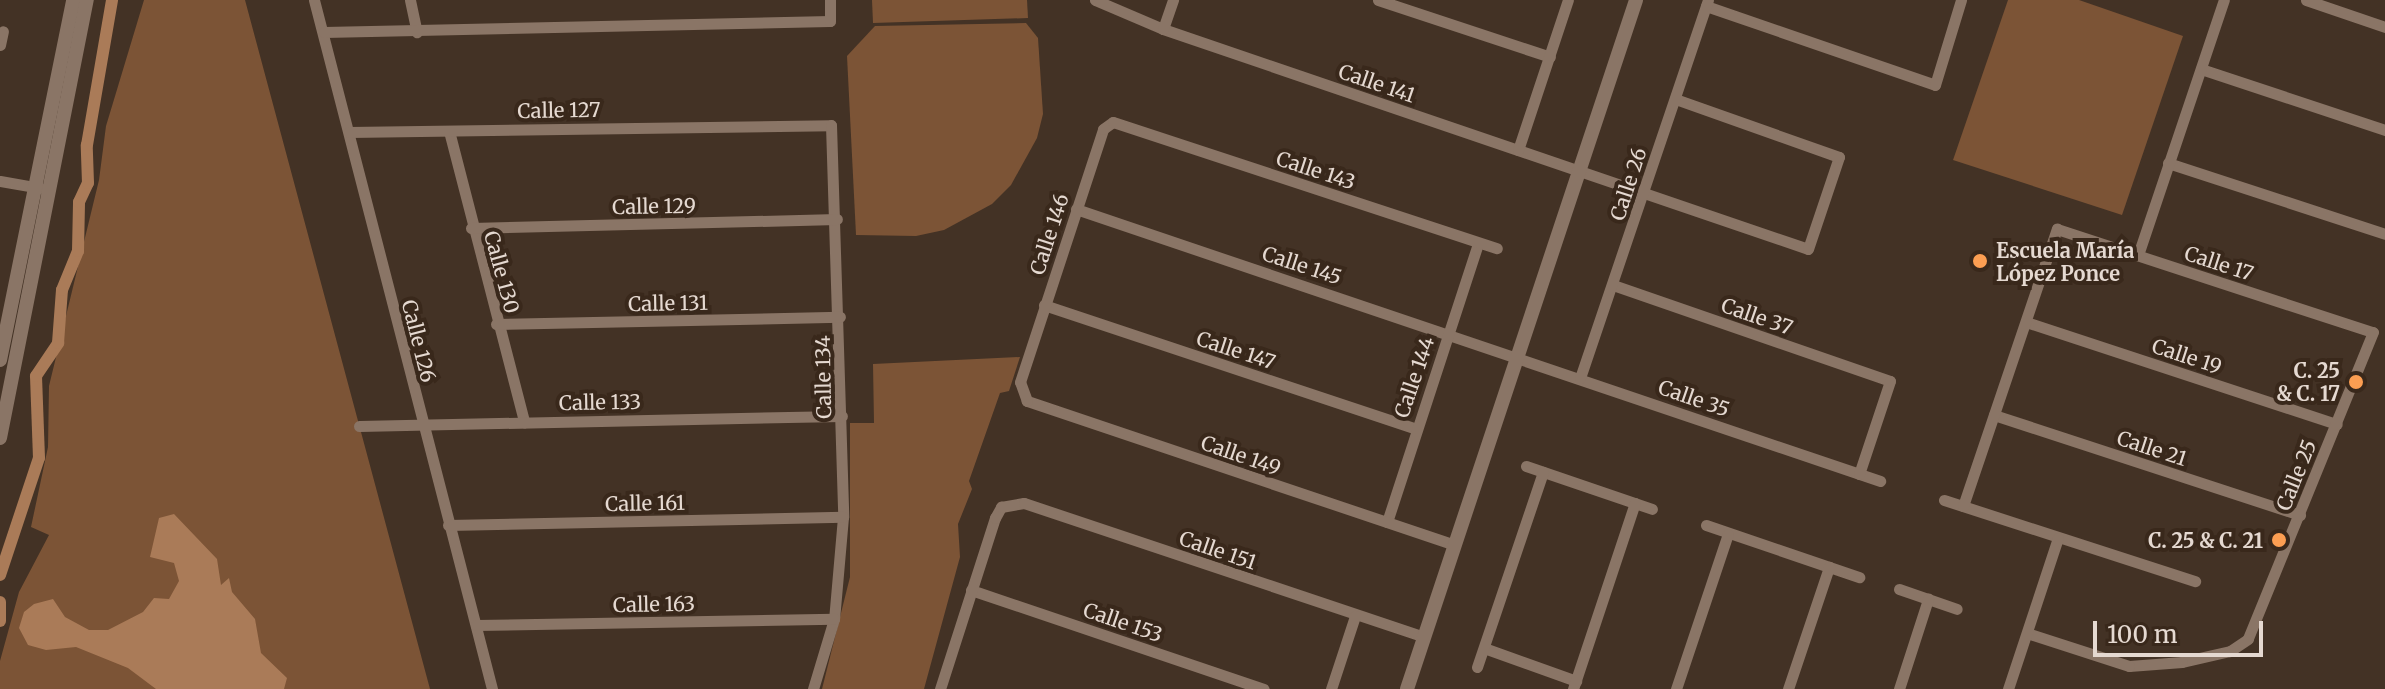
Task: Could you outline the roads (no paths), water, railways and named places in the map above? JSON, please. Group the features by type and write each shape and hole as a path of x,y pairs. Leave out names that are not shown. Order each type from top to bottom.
{"street":[{"path":"0,438 73,0"},
{"path":"0,360 87,0"},
{"name":"Calle 126","path":"314,0 420,424 492,689"},
{"path":"410,0 417,32"},
{"path":"324,32 830,21 830,0"},
{"name":"Calle 141","path":"1095,0 1163,29 1808,249 1839,157 1675,99"},
{"path":"1163,29 1173,0"},
{"path":"1378,0 1550,57"},
{"path":"1518,150 1568,0"},
{"path":"1407,689 1636,0"},
{"path":"1707,3 1935,85 1961,0"},
{"path":"2138,255 2224,0"},
{"path":"2306,0 2385,27"},
{"name":"Calle 26","path":"1580,378 1707,3"},
{"path":"0,45 3,31"},
{"path":"2201,69 2385,130"},
{"name":"Calle 146","path":"1020,393 1044,305 1103,129 1113,122 1142,132"},
{"name":"Calle 127","path":"349,132 769,123"},
{"name":"Calle 134","path":"769,123 831,125 837,219 843,517 834,619 813,689"},
{"name":"Calle 130","path":"449,131 471,228 524,422"},
{"name":"Calle 143","path":"1142,132 1497,248"},
{"path":"2168,163 2385,234"},
{"path":"0,181 42,188"},
{"name":"Calle 145","path":"1076,209 1517,355"},
{"name":"Calle 129","path":"471,228 837,219"},
{"name":"Calle 17","path":"2026,322 2056,231 2373,332"},
{"name":"Calle 144","path":"1387,522 1478,244"},
{"name":"Calle 37","path":"1613,285 1890,381 1859,474"},
{"name":"Calle 147","path":"1044,305 1416,429"},
{"name":"Calle 131","path":"496,324 840,317"},
{"path":"1963,506 2026,322"},
{"name":"Calle 19","path":"2026,322 2337,424"},
{"name":"Calle 25","path":"2027,633 2129,666 2182,662 2230,651 2248,639 2373,332"},
{"name":"Calle 35","path":"1517,355 1880,481"},
{"name":"Calle 149","path":"1020,393 1027,401 1455,545"},
{"name":"Calle 21","path":"1994,415 2300,515"},
{"name":"Calle 133","path":"359,426 842,416"},
{"path":"1526,466 1652,509"},
{"path":"1477,667 1543,472"},
{"path":"1944,500 2195,581"},
{"name":"Calle 151","path":"971,590 1001,507 1024,503 1424,637"},
{"path":"1484,648 1575,685 1635,503"},
{"name":"Calle 161","path":"448,525 843,517"},
{"path":"1706,525 1859,577"},
{"path":"1676,689 1728,534"},
{"path":"2008,689 2058,538"},
{"path":"1788,689 1829,567"},
{"path":"1899,589 1957,609"},
{"path":"944,688 971,590"},
{"name":"Calle 153","path":"971,590 1264,689"},
{"path":"1899,689 1928,599"},
{"path":"1331,689 1355,616"},
{"name":"Calle 163","path":"476,625 834,619"}],"waterway":[{"path":"0,575 39,458 36,376 58,343 62,290 78,251 79,202 88,183 87,145 112,0"},
{"path":"0,602 0,621"}],"place":[{"name":"Escuela María López Ponce","path":"1980,261"},
{"name":"C. 25 & C. 17","path":"2356,382"},
{"name":"C. 25 & C. 21","path":"2279,540"}]}
